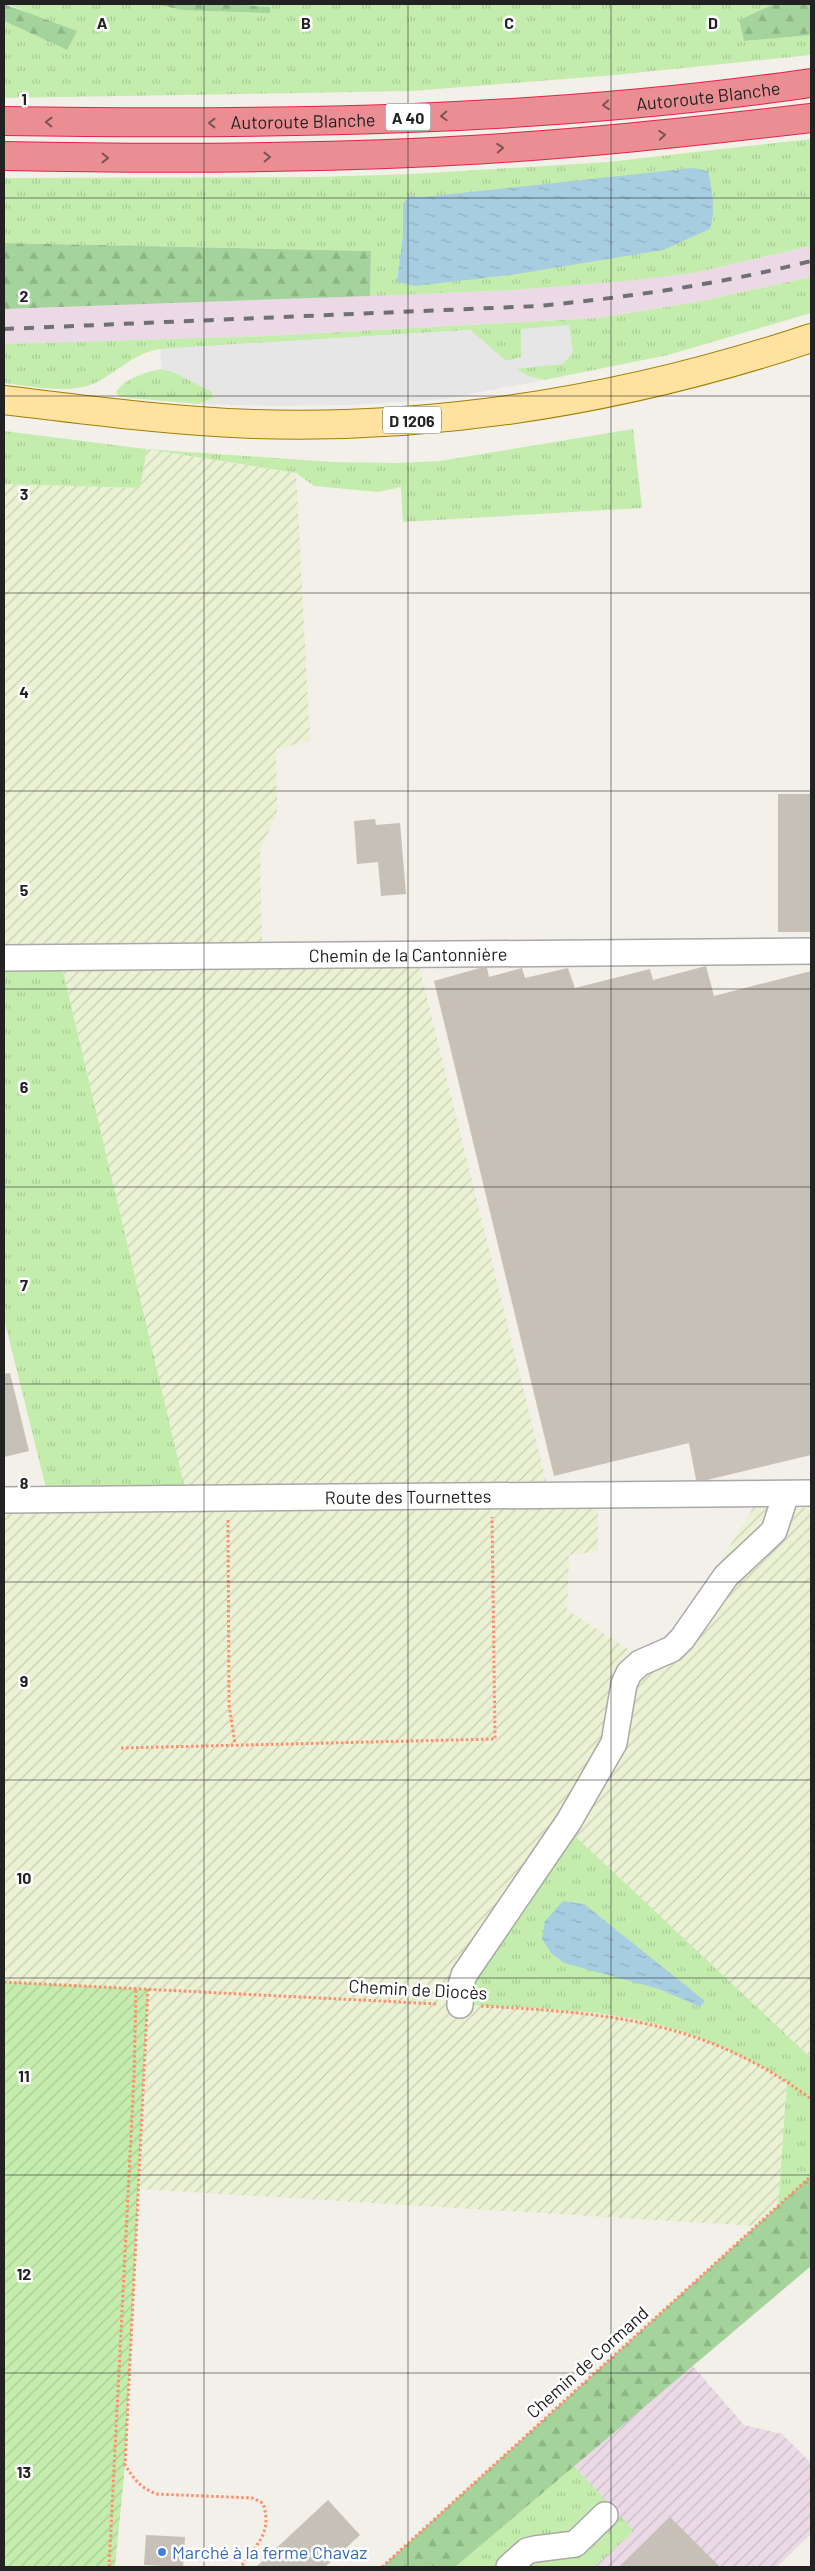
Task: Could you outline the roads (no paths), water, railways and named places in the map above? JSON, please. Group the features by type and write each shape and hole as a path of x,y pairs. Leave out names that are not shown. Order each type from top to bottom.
{"highway":[{"name":"Autoroute Blanche","path":"4,121 239,123 449,116 671,99 811,83"},
{"name":"Autoroute Blanche","path":"4,156 242,158 452,151 691,132 811,118"}],"main road":[{"name":"D 1206","path":"4,400 138,417 217,423 297,425 424,419 494,413 615,392 708,370 811,338"}],"street":[{"name":"Chemin de la Cantonnière","path":"4,958 811,951"},
{"path":"460,2005 461,1985 464,1975 569,1821 614,1744 624,1684 629,1673 640,1663 672,1649 682,1639 726,1576 774,1531 786,1494"},
{"name":"Route des Tournettes","path":"4,1500 811,1494"},
{"path":"508,2567 527,2551 575,2544 605,2515"}],"water":[{"path":"693,168 708,171 713,207 710,229 663,250 511,275 415,286 397,282 403,236 403,204 410,196 424,197"},
{"path":"563,1901 584,1904 705,2001 700,2007 659,1989 564,1963 551,1953 542,1939 545,1921"}],"railway":[{"path":"4,329 538,306 675,289 811,261"}],"place":[{"name":"Marché à la ferme Chavaz","path":"162,2552"}]}
